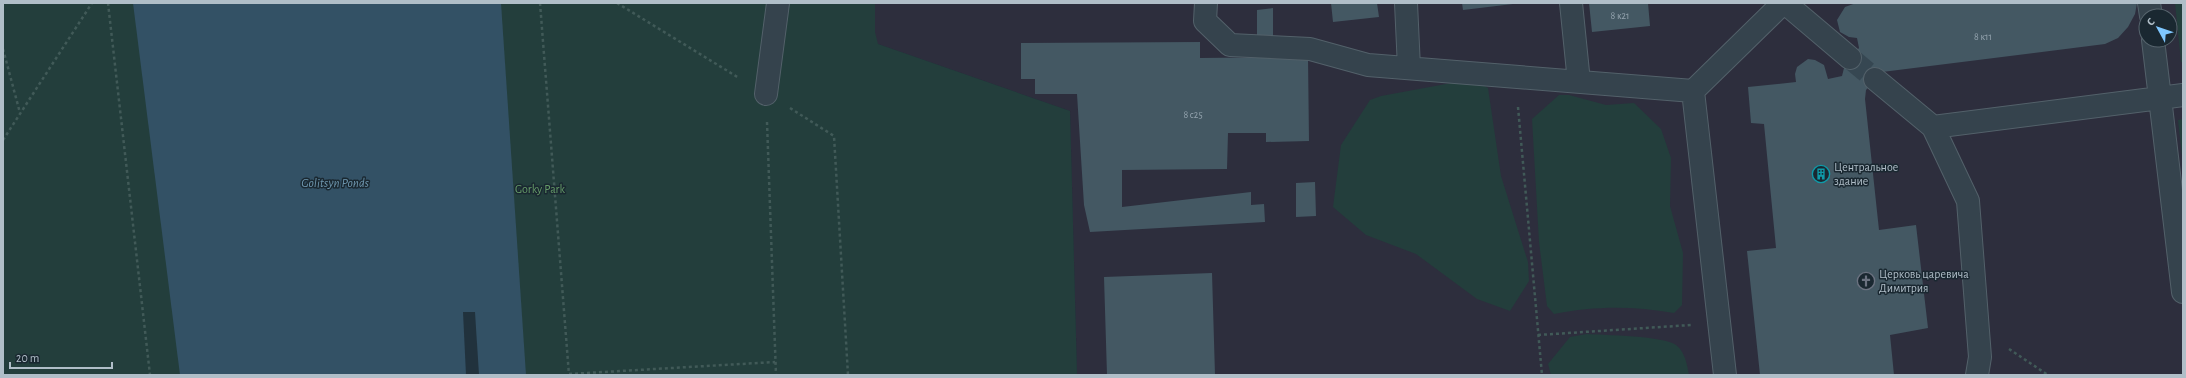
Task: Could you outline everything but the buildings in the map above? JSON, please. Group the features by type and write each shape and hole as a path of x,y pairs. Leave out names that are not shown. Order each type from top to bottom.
{"lane":[{"path":"766,94 778,3"},
{"path":"1206,3 1205,21 1230,45 1310,49 1368,65 1693,91 1784,3 1850,58"},
{"path":"1406,3 1409,68"},
{"path":"1571,3 1580,82"},
{"path":"2154,48 2183,292"},
{"path":"1875,79 1932,127 1968,201 1980,357 1977,375"},
{"path":"1693,91 1725,375"},
{"path":"1932,127 2183,95"}],"path":[{"path":"3,140 92,3"},
{"path":"108,3 150,375"},
{"path":"540,3 569,374 775,362"},
{"path":"617,3 834,136 848,375"},
{"path":"3,49 21,113"},
{"path":"1515,77 1542,375"},
{"path":"766,94 776,375"},
{"path":"1538,334 1719,324"},
{"path":"1978,328 2048,375"}],"shaded area":[{"path":"875,3 2183,3 2183,375 1077,375 1070,111 875,43"}],"green space":[{"name":"Gorky Park","path":"3,3 875,3 875,32 878,44 1070,111 1077,375 3,375"},
{"path":"2175,3 2183,3 2183,62 2181,62 2178,32 2178,8 2176,8"},
{"path":"1473,79 1488,88 1501,176 1528,262 1529,281 1510,311 1477,299 1416,254 1366,235 1333,207 1341,145 1370,100 1381,96"},
{"path":"1559,95 1569,95 1606,105 1634,103 1661,129 1671,158 1670,206 1683,253 1682,305 1674,313 1629,308 1599,308 1554,314 1547,306 1539,242 1532,119"},
{"path":"2183,119 2183,165 2178,120"},
{"path":"1587,334 1634,336 1670,342 1682,351 1689,375 1551,375 1548,364 1570,337"}],"water":[{"name":"Golitsyn Ponds","path":"133,3 501,3 526,375 180,375"}],"pier":[{"path":"463,312 475,312 479,375 466,375"}],"tunnel":[{"path":"1850,58 1875,79"}],"place":[{"name":"Центральное здание","path":"1821,174"},
{"name":"Церковь царевича Димитрия","path":"1866,281"}]}
